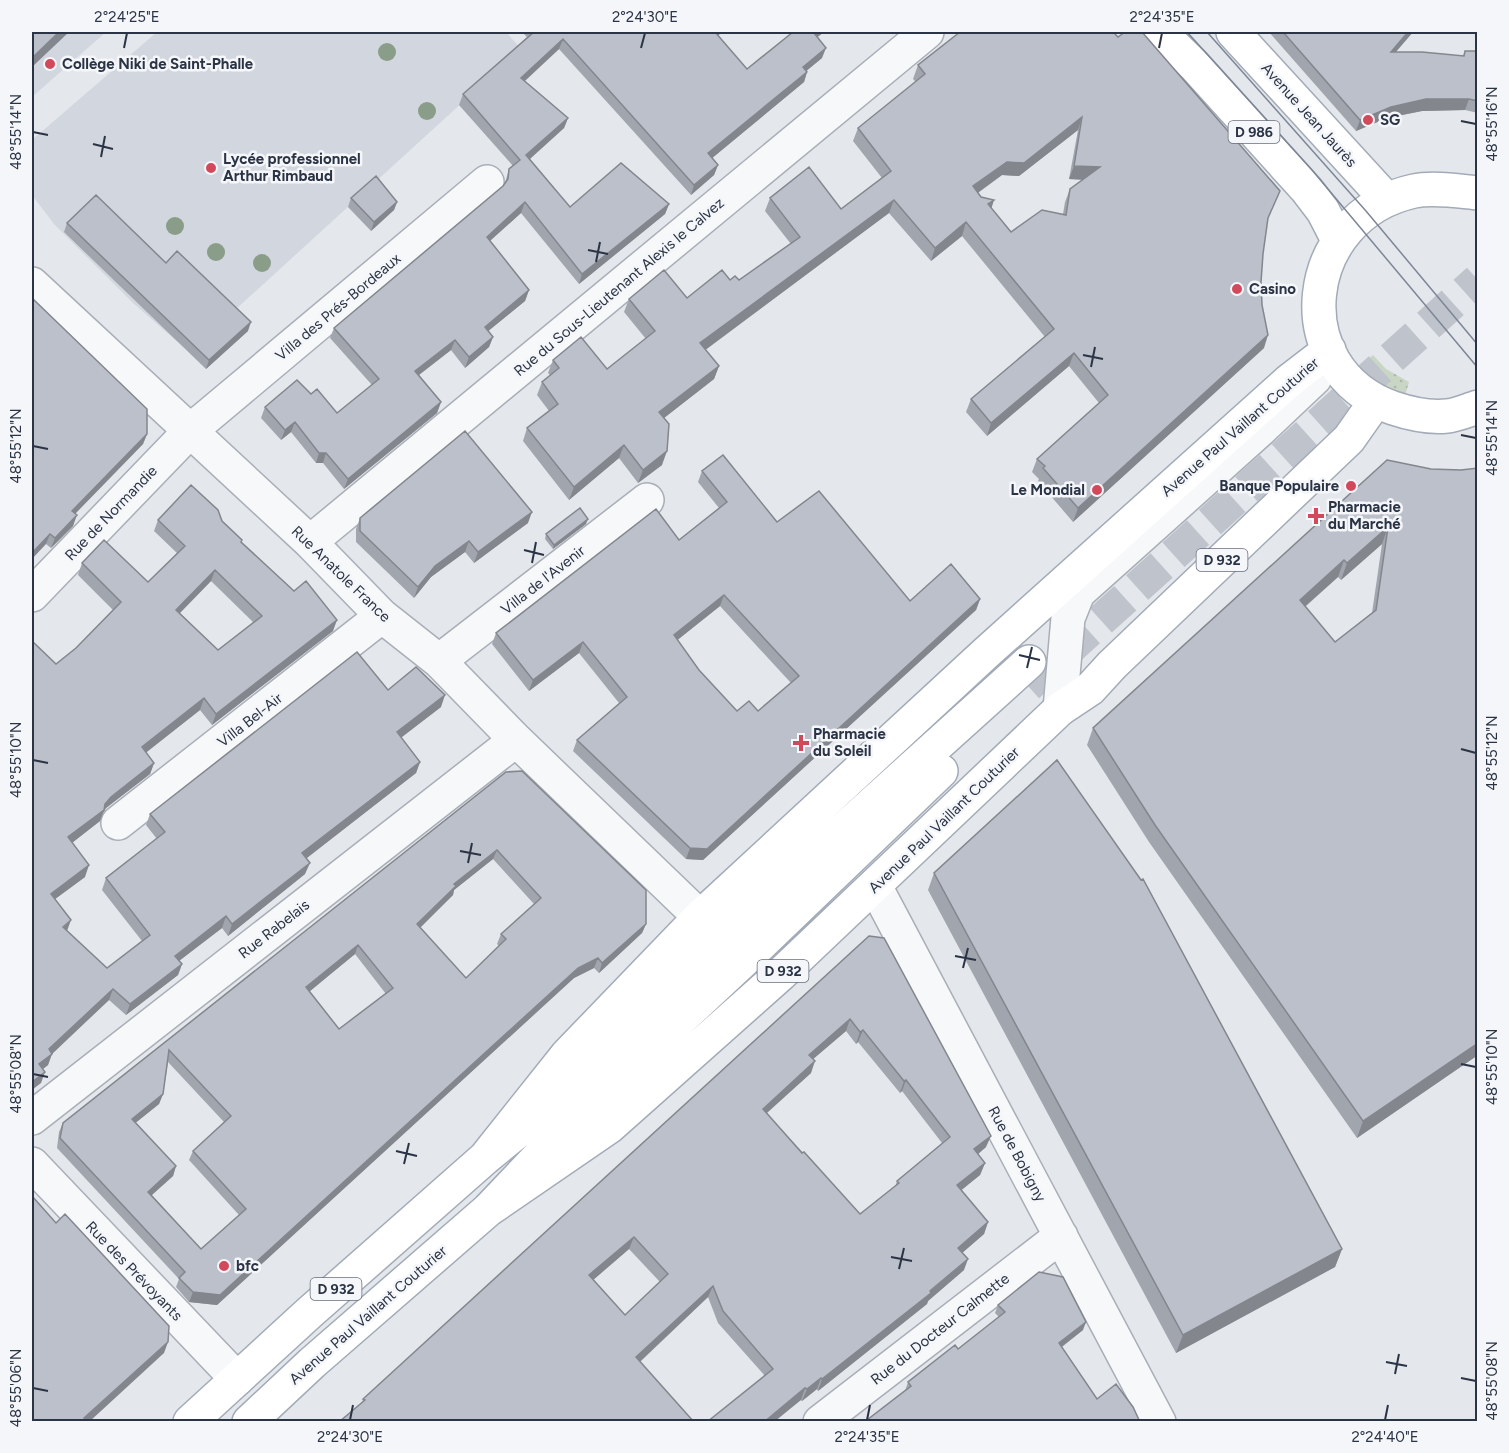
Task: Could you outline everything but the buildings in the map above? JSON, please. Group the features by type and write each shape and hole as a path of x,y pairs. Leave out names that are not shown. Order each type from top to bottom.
{"main road":[{"name":"D 986","path":"1160,32 1195,66 1307,190 1323,211 1338,240"},
{"name":"Avenue Jean Jaurès","path":"1233,32 1386,199"},
{"path":"1478,193 1416,190 1386,199 1354,220 1338,240 1325,265 1318,300 1320,323 1331,355 1352,383 1375,402 1416,416 1449,416 1478,407"},
{"name":"Avenue Paul Vaillant Couturier","path":"485,1158 567,1055 700,917 1049,596 1290,380 1331,355"},
{"name":"Avenue Paul Vaillant Couturier","path":"488,1210 609,1127 781,974 1060,710 1090,689 1112,665 1349,439 1375,402"},
{"name":"Avenue Paul Vaillant Couturier","path":"190,1422 485,1158 588,1074 721,940 1029,674 742,962 585,1108 488,1210 312,1363 249,1422"}],"street":[{"name":"Rue du Sous-Lieutenant Alexis le Calvez","path":"310,542 927,32"},
{"name":"Villa des Prés-Bordeaux","path":"190,431 487,182"},
{"name":"Rue Anatole France","path":"32,284 310,542 382,616 440,661 516,740 700,917"},
{"path":"1060,710 1068,618 1078,593 1260,430 1331,355"},
{"name":"Rue de Normandie","path":"32,595 190,431"},
{"name":"Villa de l'Avenir","path":"440,661 647,500"},
{"name":"Villa Bel-Air","path":"118,823 382,616"},
{"name":"Rue Rabelais","path":"32,1118 516,740"},
{"name":"Rue de Bobigny","path":"874,886 1159,1422"},
{"name":"Rue des Prévoyants","path":"32,1164 237,1379"},
{"name":"Rue du Docteur Calmette","path":"820,1422 1061,1236"}],"shaded area":[{"name":"Collège Niki de Saint-Phalle","path":"32,32 106,32 32,97"},
{"name":"Lycée professionnel Arthur Rimbaud","path":"157,32 506,32 521,49 189,352 132,302 54,224 32,195 32,140"}],"green space":[{"path":"1373,355 1386,369 1409,382 1405,396 1376,379 1362,365"}],"tunnel":[{"path":"1028,686 1478,280"}],"tram line":[{"path":"1187,32 1312,170 1478,368"},
{"path":"1207,32 1366,211 1478,345"}],"place":[{"name":"Collège Niki de Saint-Phalle","path":"50,64"},
{"name":"SG","path":"1368,120"},
{"name":"Lycée professionnel Arthur Rimbaud","path":"211,168"},
{"name":"Casino","path":"1237,289"},
{"name":"Banque Populaire","path":"1351,486"},
{"name":"Le Mondial","path":"1097,490"},
{"name":"Pharmacie du Marché","path":"1316,516"},
{"name":"Pharmacie du Soleil","path":"801,743"},
{"name":"bfc","path":"224,1266"}]}
